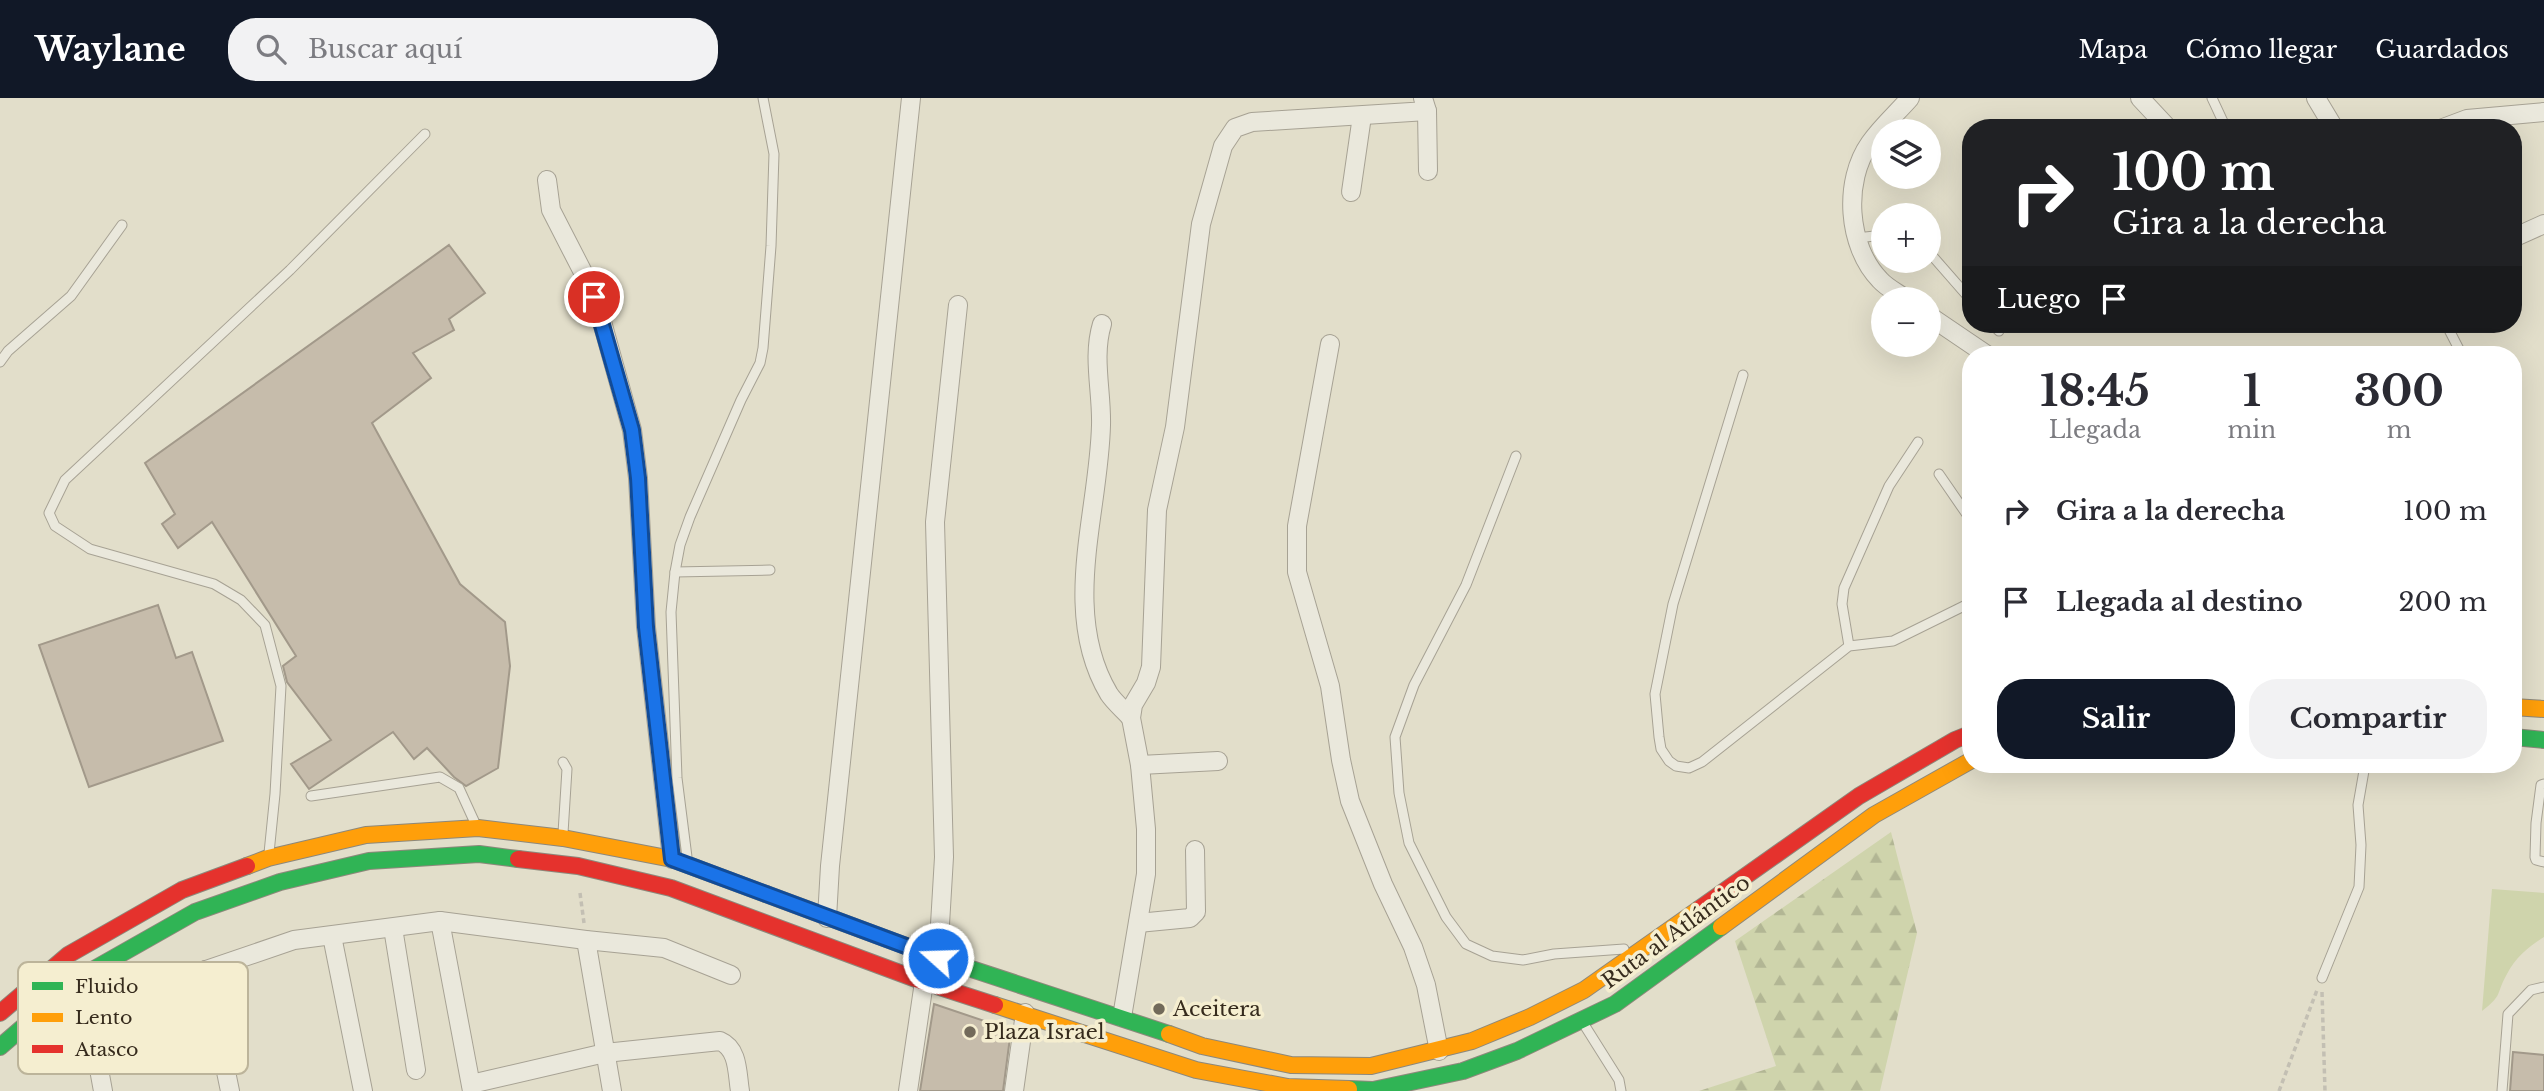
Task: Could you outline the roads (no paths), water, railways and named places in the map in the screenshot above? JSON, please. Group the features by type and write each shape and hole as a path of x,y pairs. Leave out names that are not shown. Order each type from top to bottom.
{"highway":[{"path":"2522,708 2544,709"},
{"name":"Ruta al Atlántico","path":"60,962 182,890 268,858 366,835 478,828 563,838 680,862 938,958 1122,1017 1202,1046 1291,1065 1371,1066 1472,1041 1530,1017 1584,990 1859,796 1962,737"},
{"path":"2522,738 2544,740"},
{"name":"Ruta al Atlántico","path":"107,962 195,912 280,882 369,860 478,854 578,866 671,888 923,982 1196,1070 1288,1087 1373,1090 1463,1071 1517,1051 1615,1004 1874,815 1962,766"},
{"name":"Ruta al Atlántico","path":"0,1013 18,998"},
{"name":"Ruta al Atlántico","path":"0,1047 18,1031"}],"street":[{"path":"827,918 830,866 911,98"},
{"path":"2140,98 2160,119"},
{"path":"2316,98 2329,119"},
{"path":"1889,287 1880,281 1866,260 1857,238 1852,214 1853,190 1859,166 1869,144 1904,100"},
{"path":"1122,1017 1146,874 1146,829 1140,765 1131,718 1133,705 1146,683 1151,667 1157,510 1175,428 1201,224 1223,146 1235,128 1252,122 1362,116 1425,104 1428,171"},
{"path":"2467,119 2544,112"},
{"path":"1352,192 1362,116"},
{"path":"547,180 551,210 589,284 599,311 632,430 638,478 646,627 680,862"},
{"path":"2522,234 2544,225"},
{"path":"938,958 944,856 935,522 958,305"},
{"path":"1102,324 1097,338 1102,422 1083,599 1096,664 1110,695 1131,718"},
{"path":"1941,324 1974,346"},
{"path":"1330,344 1297,526 1297,572 1330,686 1350,801 1383,884 1413,947 1428,995 1439,1051"},
{"path":"1140,765 1218,761"},
{"path":"1138,923 1190,918 1196,912 1195,850"},
{"path":"440,921 472,1088 605,1054 720,1041 728,1044 734,1054 740,1091"},
{"path":"229,962 295,940 440,921 664,948 731,975"},
{"path":"393,928 416,1070"},
{"path":"332,936 363,1091"},
{"path":"586,940 612,1091"},
{"path":"908,1091 923,982"},
{"path":"1014,1091 1025,1013"}],"lane":[{"path":"680,862 671,612 675,572 680,545 690,517 760,363 763,348 771,246 774,154 763,98"},
{"path":"2212,98 2222,119"},
{"path":"268,858 275,794 281,686 265,625 241,600 214,584 90,549 55,526 49,513 65,480 290,270 425,134"},
{"path":"0,362 8,351 71,296 122,225"},
{"path":"1857,238 1871,236"},
{"path":"1941,266 1962,290"},
{"path":"1743,375 1673,604 1655,694 1661,749 1669,761 1676,766 1689,768 1702,762 1849,646 1893,641 1962,607"},
{"path":"1849,646 1842,604 1844,588 1889,486 1918,442"},
{"path":"1516,456 1466,585 1414,685 1395,737 1399,793 1409,843 1446,917 1466,944 1492,956 1523,960 1554,954 1646,948"},
{"path":"1940,474 1962,507"},
{"path":"675,572 770,570"},
{"path":"563,762 567,769 563,838"},
{"path":"2322,978 2359,887 2361,845 2358,805 2364,773"},
{"path":"311,796 440,777 459,788 478,828"},
{"path":"2544,784 2541,785 2540,823 2535,857 2536,860 2544,862"},
{"path":"2502,1091 2508,1014 2531,990 2544,987"},
{"path":"1581,1019 1619,1080 1621,1091"}],"place":[{"name":"Aceitera","path":"1159,1009"},
{"name":"Plaza Israel","path":"970,1032"}]}
